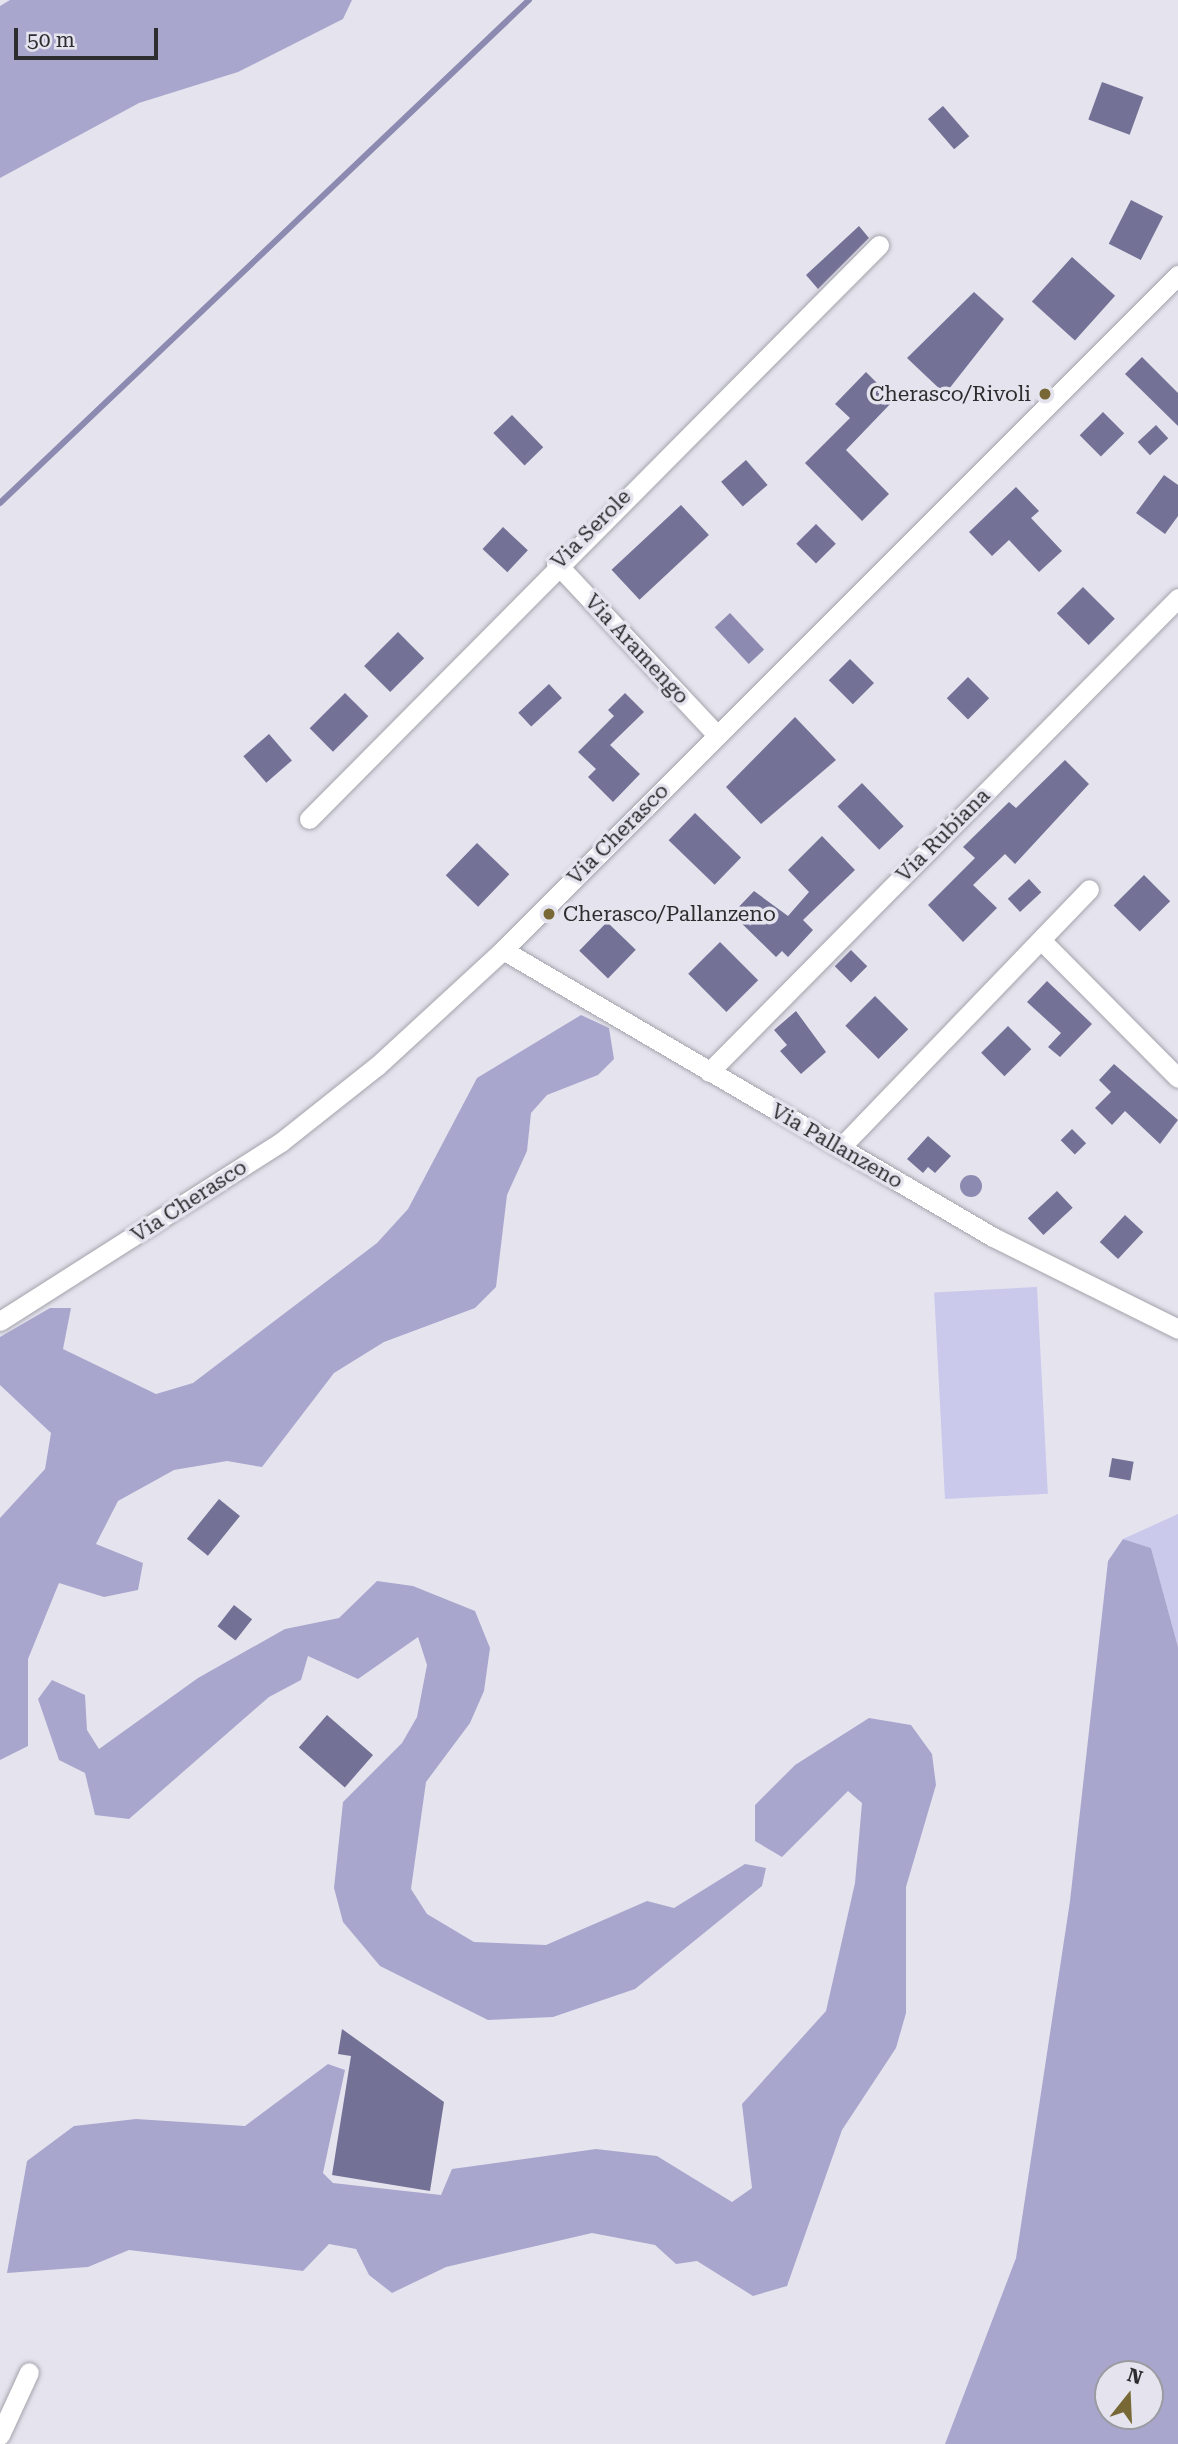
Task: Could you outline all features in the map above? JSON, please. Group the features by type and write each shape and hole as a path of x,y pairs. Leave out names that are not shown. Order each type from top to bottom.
{"street":[{"name":"Via Serole","path":"309,819 556,563 879,245"},
{"name":"Via Cherasco","path":"0,1321 331,1106 503,950 1178,275"},
{"name":"Via Aramengo","path":"556,563 717,734"},
{"name":"Via Rubiana","path":"709,1072 1178,598"},
{"path":"840,1148 1089,889"},
{"path":"1041,940 1178,1079"},
{"name":"Via Pallanzeno","path":"503,950 993,1237 1178,1329"},
{"path":"0,2435 29,2372"}],"shaded area":[{"path":"10,0 352,0 343,19 238,72 139,103 0,178 0,6"},
{"path":"730,613 764,650 749,664 715,627"},
{"path":"581,1015 609,1028 614,1059 598,1075 547,1095 531,1113 527,1151 507,1195 496,1287 475,1308 384,1342 334,1373 262,1467 227,1461 174,1470 118,1501 96,1544 143,1563 138,1590 104,1597 59,1583 28,1659 28,1746 0,1760 0,1518 45,1469 51,1433 0,1385 0,1337 50,1308 71,1308 63,1349 156,1394 193,1383 377,1243 408,1209 477,1078"},
{"path":"971,1175 979,1178 982,1186 979,1194 971,1197 963,1194 960,1186 963,1178"},
{"path":"1037,1287 1048,1494 945,1499 934,1292"},
{"path":"1178,1514 1178,1647 1151,1548 1123,1539"},
{"path":"1123,1539 1151,1548 1178,1647 1178,2444 945,2444 1016,2258 1070,1901 1108,1561"},
{"path":"377,1581 413,1586 475,1611 490,1648 484,1691 470,1723 426,1782 411,1889 427,1914 474,1942 546,1945 647,1901 674,1908 745,1864 766,1868 762,1886 635,1989 553,2017 488,2020 380,1966 343,1922 334,1888 343,1802 402,1743 417,1717 427,1665 418,1637 358,1679 308,1656 301,1680 269,1697 129,1819 95,1815 85,1773 59,1760 38,1699 52,1680 85,1695 87,1730 99,1749 198,1678 285,1629 339,1618"},
{"path":"869,1718 911,1725 932,1754 936,1785 906,1887 906,2013 896,2048 842,2130 787,2286 753,2296 697,2261 676,2264 655,2245 592,2233 446,2267 392,2293 369,2275 356,2249 329,2244 303,2271 129,2250 88,2267 7,2273 27,2161 74,2126 136,2119 245,2126 328,2064 345,2070 323,2173 333,2183 441,2195 452,2169 596,2149 657,2156 732,2202 752,2188 742,2104 826,2011 855,1883 862,1803 848,1791 782,1857 755,1841 755,1805 795,1765"}],"building":[{"path":"1102,82 1143,97 1130,135 1088,120"},
{"path":"943,106 969,136 954,149 928,119"},
{"path":"1131,200 1163,216 1141,260 1109,244"},
{"path":"859,226 869,238 818,289 806,275"},
{"path":"1072,257 1115,296 1075,340 1032,302"},
{"path":"974,292 1004,319 945,394 907,358"},
{"path":"1142,357 1178,393 1178,426 1125,374"},
{"path":"866,372 894,400 846,450 889,494 862,521 805,463 850,418 835,404"},
{"path":"1103,412 1124,433 1101,457 1080,435"},
{"path":"512,415 543,447 525,465 493,433"},
{"path":"1156,425 1168,438 1150,455 1138,442"},
{"path":"746,460 768,485 743,507 721,482"},
{"path":"1164,475 1178,485 1178,516 1165,534 1136,513"},
{"path":"1016,487 1039,511 1031,518 1062,551 1039,572 1009,540 992,556 969,532"},
{"path":"681,505 709,535 639,600 612,570"},
{"path":"816,524 836,544 816,564 796,544"},
{"path":"503,527 528,550 507,572 483,549"},
{"path":"1083,587 1115,619 1089,645 1057,613"},
{"path":"398,632 424,658 390,692 364,666"},
{"path":"850,659 874,683 853,704 829,680"},
{"path":"968,677 989,698 968,719 947,698"},
{"path":"549,684 562,698 531,727 518,713"},
{"path":"345,693 368,716 333,752 310,728"},
{"path":"625,693 644,712 610,745 640,774 613,802 588,777 596,769 578,752 614,716 608,710"},
{"path":"795,717 836,760 761,824 726,787"},
{"path":"269,734 292,760 266,783 243,756"},
{"path":"1065,760 1089,784 1015,864 1005,854 973,885 997,908 963,942 928,905 975,858 963,847 1009,802 1016,808"},
{"path":"862,783 904,826 879,850 838,807"},
{"path":"695,813 741,857 715,885 669,840"},
{"path":"822,836 855,870 803,920 813,930 788,957 782,951 776,957 732,914 754,891 788,916 809,892 788,870"},
{"path":"477,843 509,874 478,907 446,875"},
{"path":"1144,875 1170,901 1140,932 1114,905"},
{"path":"1029,879 1041,892 1020,912 1008,899"},
{"path":"607,922 636,950 608,979 579,951"},
{"path":"720,942 758,980 726,1012 688,974"},
{"path":"851,950 867,966 851,983 835,966"},
{"path":"1047,981 1092,1024 1060,1057 1048,1047 1061,1033 1027,1002"},
{"path":"875,996 908,1029 879,1059 845,1026"},
{"path":"796,1011 826,1052 801,1074 780,1051 787,1045 774,1030"},
{"path":"1008,1026 1031,1049 1004,1076 981,1053"},
{"path":"1114,1064 1178,1120 1160,1144 1125,1111 1112,1125 1095,1108 1111,1092 1099,1080"},
{"path":"1072,1129 1086,1143 1075,1154 1061,1140"},
{"path":"928,1136 951,1156 935,1173 928,1167 923,1173 907,1159"},
{"path":"1057,1191 1073,1208 1043,1235 1028,1218"},
{"path":"1125,1215 1143,1232 1118,1259 1100,1242"},
{"path":"1112,1458 1134,1462 1130,1481 1109,1477"},
{"path":"219,1499 240,1516 208,1556 187,1539"},
{"path":"234,1605 252,1619 236,1640 217,1626"},
{"path":"327,1715 373,1755 345,1787 299,1747"},
{"path":"342,2029 444,2102 430,2191 332,2175 351,2056 338,2054"}],"waterway":[{"path":"0,503 529,0"}],"place":[{"name":"Cherasco/Rivoli","path":"1045,394"},
{"name":"Cherasco/Pallanzeno","path":"549,914"}]}
